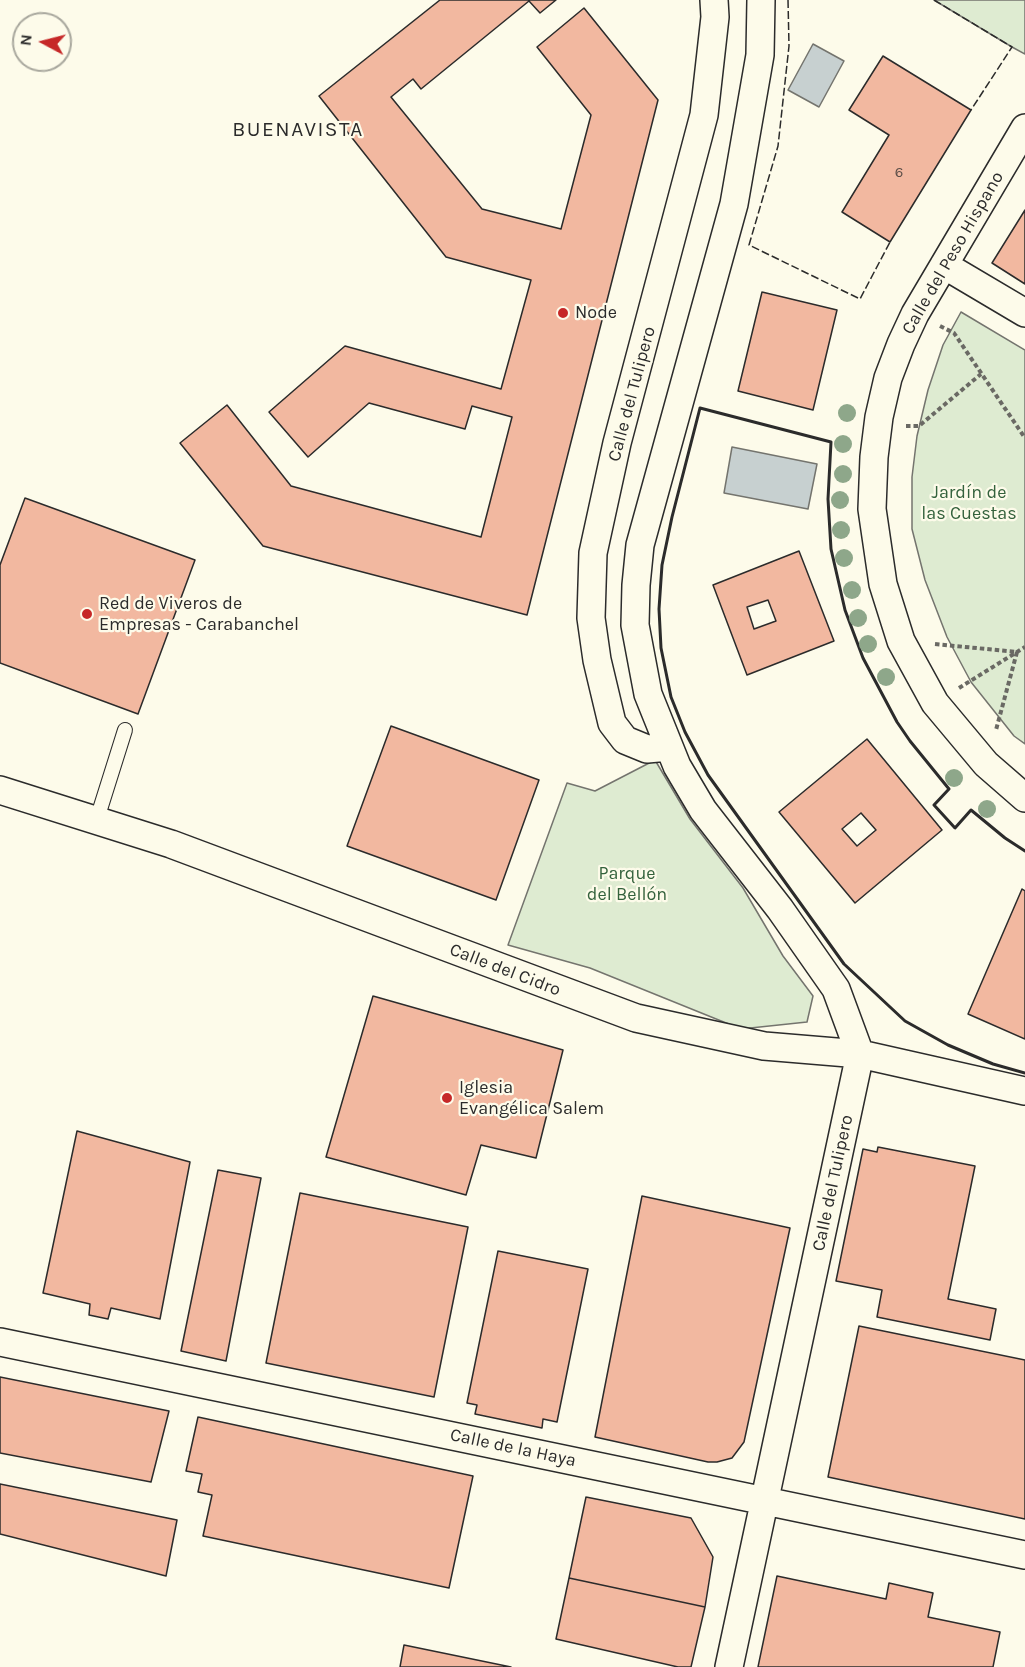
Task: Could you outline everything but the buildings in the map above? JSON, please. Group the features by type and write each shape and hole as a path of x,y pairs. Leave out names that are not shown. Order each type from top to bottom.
{"street":[{"name":"Calle del Tulipero","path":"669,747 647,749 625,740 612,723 597,660 591,618 593,553 617,444 704,115 715,17 714,0"},
{"path":"761,0 760,55 734,204 640,545 635,625 648,694 676,766 703,810 780,909 836,989 860,1054"},
{"name":"Calle del Peso Hispano","path":"1025,128 915,314 888,378 879,417 874,457 872,509 883,584 902,640 935,703 986,764 1025,798"},
{"path":"944,265 1025,313"},
{"name":"Calle del Cidro","path":"0,790 171,844 636,1018 764,1046 860,1054 1025,1091"},
{"name":"Calle del Tulipero","path":"729,1667 860,1054"},
{"name":"Calle de la Haya","path":"0,1342 1025,1555"}],"lane":[{"path":"97,819 125,730"}],"path":[{"path":"934,323 954,333 1025,438"},
{"path":"905,426 919,426 981,374"},
{"path":"924,643 1017,652"},
{"path":"953,692 1025,647"},
{"path":"993,738 1017,652"}],"green space":[{"path":"934,0 1025,0 1025,54 1012,47"},
{"name":"Jardín de las Cuestas","path":"961,312 1025,350 1025,744 1014,736 971,682 947,637 925,580 912,529 912,477 917,436 928,390 943,345"},
{"name":"Parque del Bellón","path":"655,760 690,819 743,888 783,956 813,996 807,1022 741,1029 590,968 508,945 567,783 595,791"}],"shaded area":[{"path":"813,44 844,61 819,107 788,90"},
{"path":"732,447 817,464 808,509 724,493"}],"fence":[{"path":"788,0 789,46 778,146 749,245 860,299 890,242"},
{"path":"934,0 1012,47 971,110"}],"wall":[{"path":"1025,851 971,810 955,828 934,805 949,789 897,722 863,658 845,610 831,549 828,499 831,442 700,408 662,565 659,609 661,648 671,697 685,732 708,775 844,964 905,1021 948,1045 993,1064 1025,1073"}],"place":[{"name":"Node","path":"563,313"},
{"name":"Red de Viveros de Empresas - Carabanchel","path":"87,614"},
{"name":"Iglesia Evangélica Salem","path":"447,1098"}],"district":[{"name":"BUENAVISTA","path":"298,130"}]}
